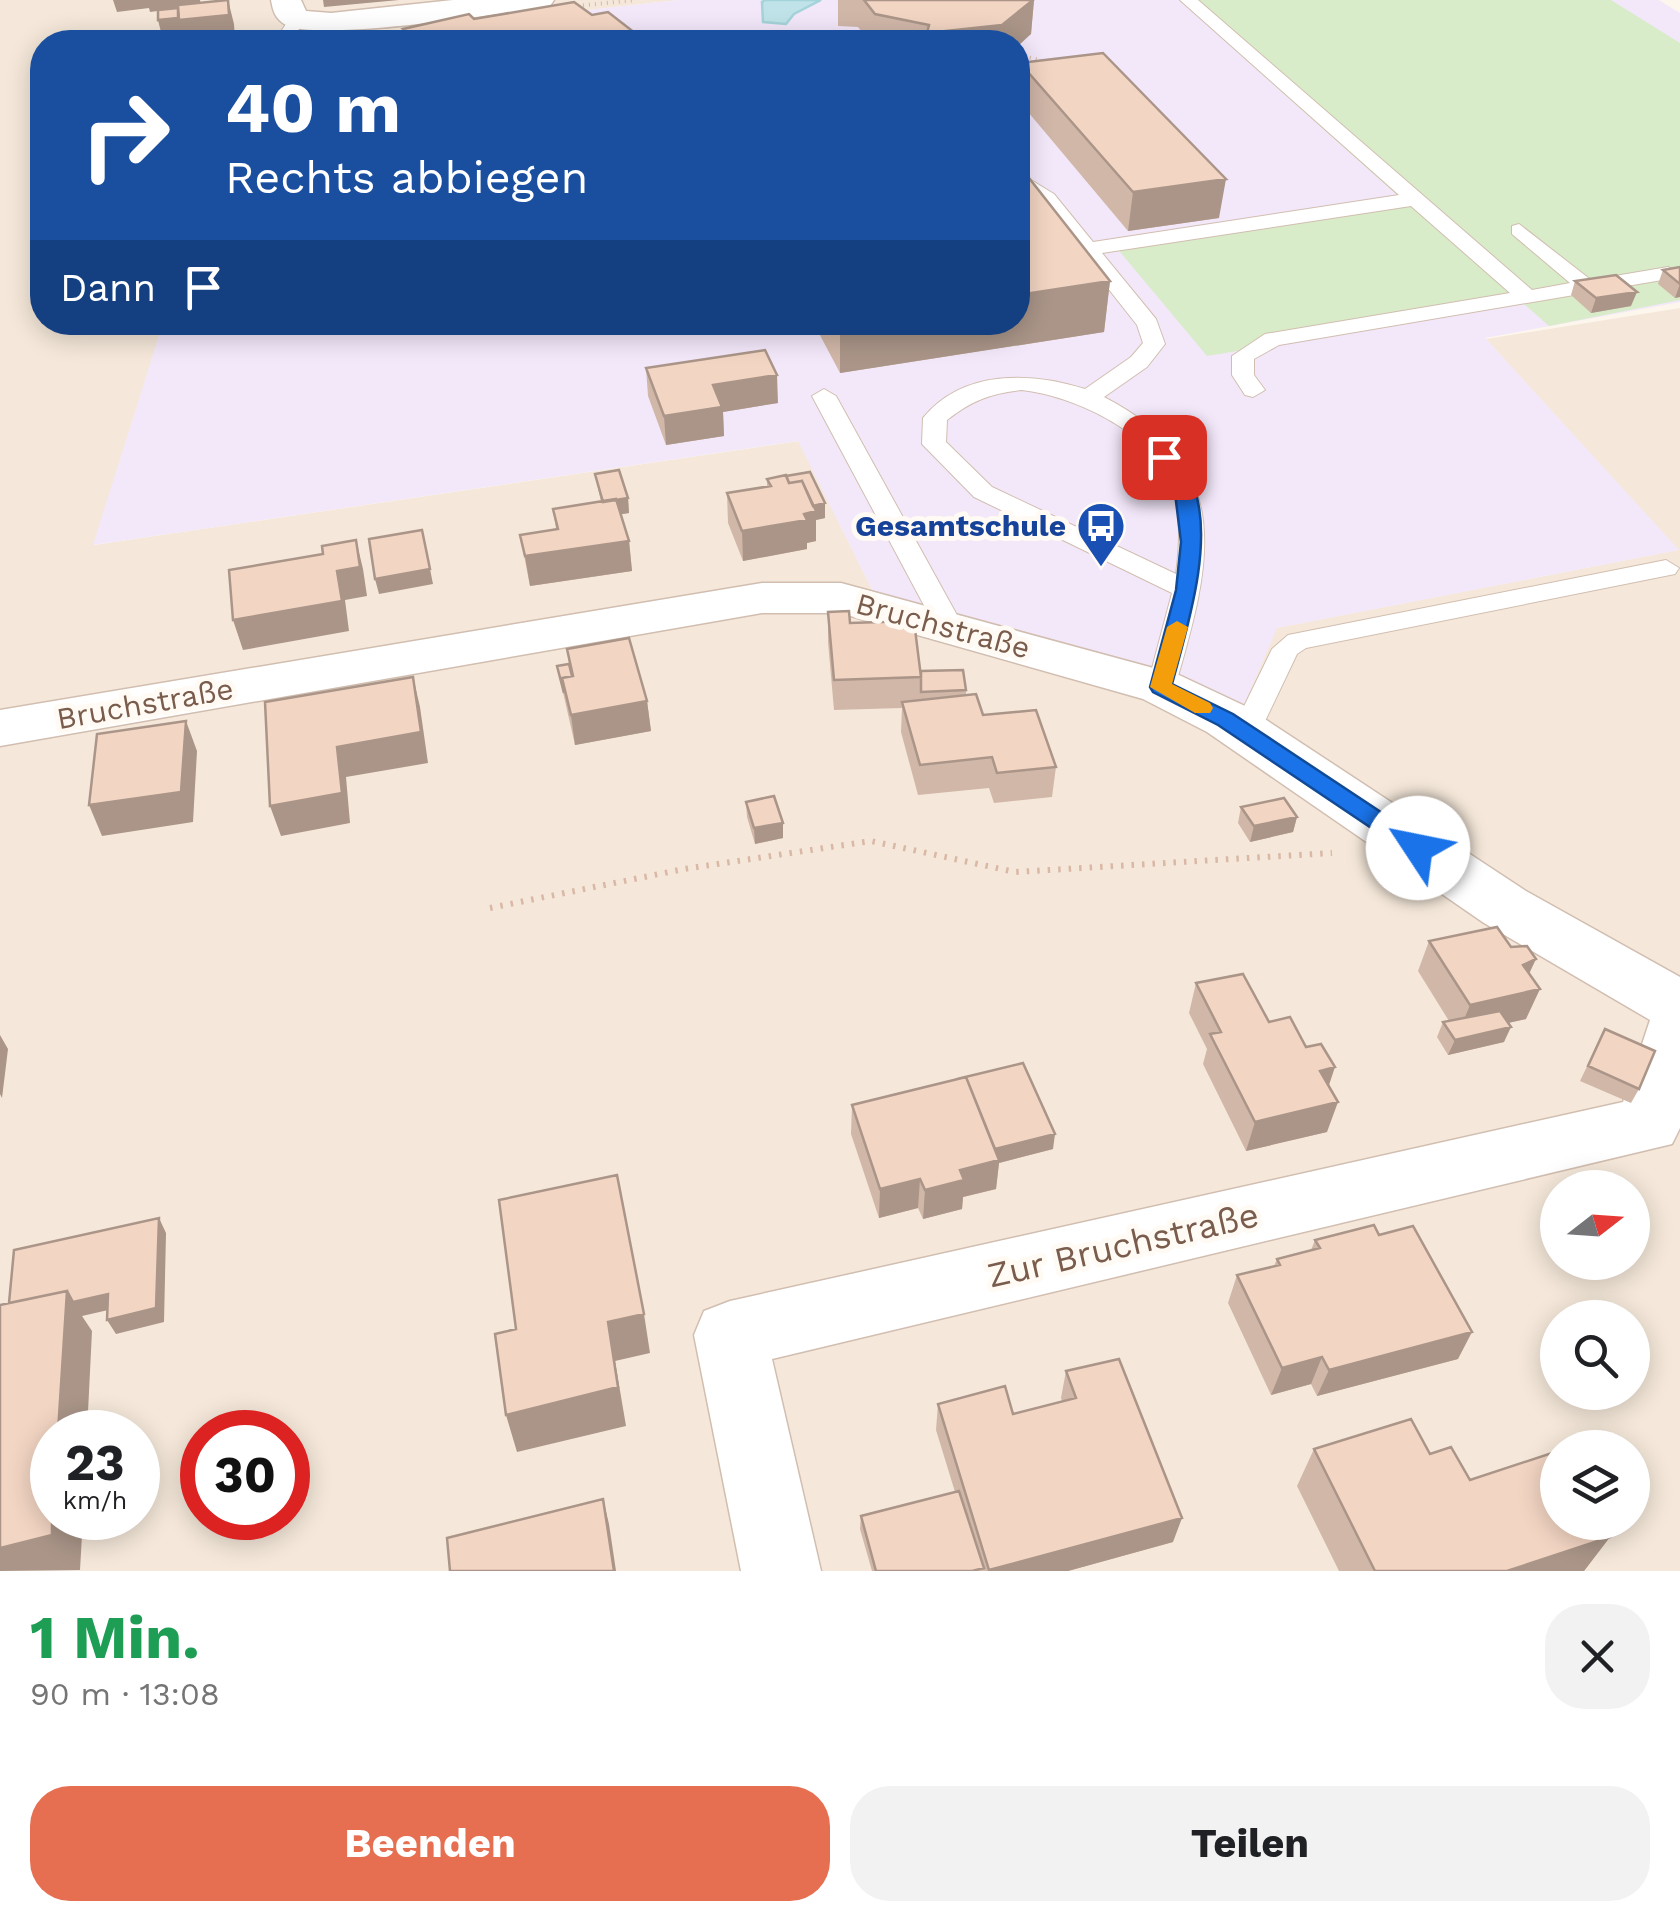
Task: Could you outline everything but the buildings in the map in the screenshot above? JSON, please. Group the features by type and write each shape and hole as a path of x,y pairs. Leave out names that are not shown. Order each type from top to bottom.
{"street":[{"path":"288,21 331,22 539,0"},
{"name":"Bruchstraße","path":"0,728 762,598 842,598 1160,687 1246,733 1505,906 1680,1007"},
{"name":"Zur Bruchstraße","path":"780,1571 730,1335 1650,1124 1680,1024"}],"lane":[{"path":"1188,0 1527,298"},
{"path":"1030,186 1047,198 1148,324 1154,344 1139,362 1087,398"},
{"path":"1088,249 1415,199"},
{"path":"1519,230 1587,287"},
{"path":"1253,390 1243,375 1243,356 1273,338 1668,274"},
{"path":"1160,687 1186,590 1191,542 1184,485 1152,441 1125,418 1055,386 1020,383 982,387 950,402 935,418 934,444 984,492 1186,590"},
{"path":"824,396 949,626"},
{"path":"1246,733 1286,649 1298,641 1666,568"}],"path":[{"path":"1030,58 1040,60"},
{"path":"490,908 684,869 871,840 1015,872 1418,848"}],"shaded area":[{"path":"0,0 678,0 408,30 30,30 30,335 159,335 94,545 799,441 880,606 1276,628 1678,550 1486,339 1680,308 1680,1571 0,1571"},
{"path":"678,0 1659,0 1680,13 1680,302 1485,338 1679,550 1277,628 1237,721 880,606 798,441 93,545 159,335 1030,335 1030,30 408,30"}],"green space":[{"path":"1179,0 1611,0 1680,43 1680,300 1549,326 1524,304 1207,356 1110,240 1397,195"}],"water":[{"path":"765,0 821,0 794,14 786,24 763,22"}],"slow traffic":[{"path":"1177,627 1160,687 1202,708"}],"place":[{"name":"Gesamtschule","path":"1101,568"}],"route":[{"path":"1164,457 1184,485 1191,542 1190,573 1160,687 1226,720 1418,848"}]}
